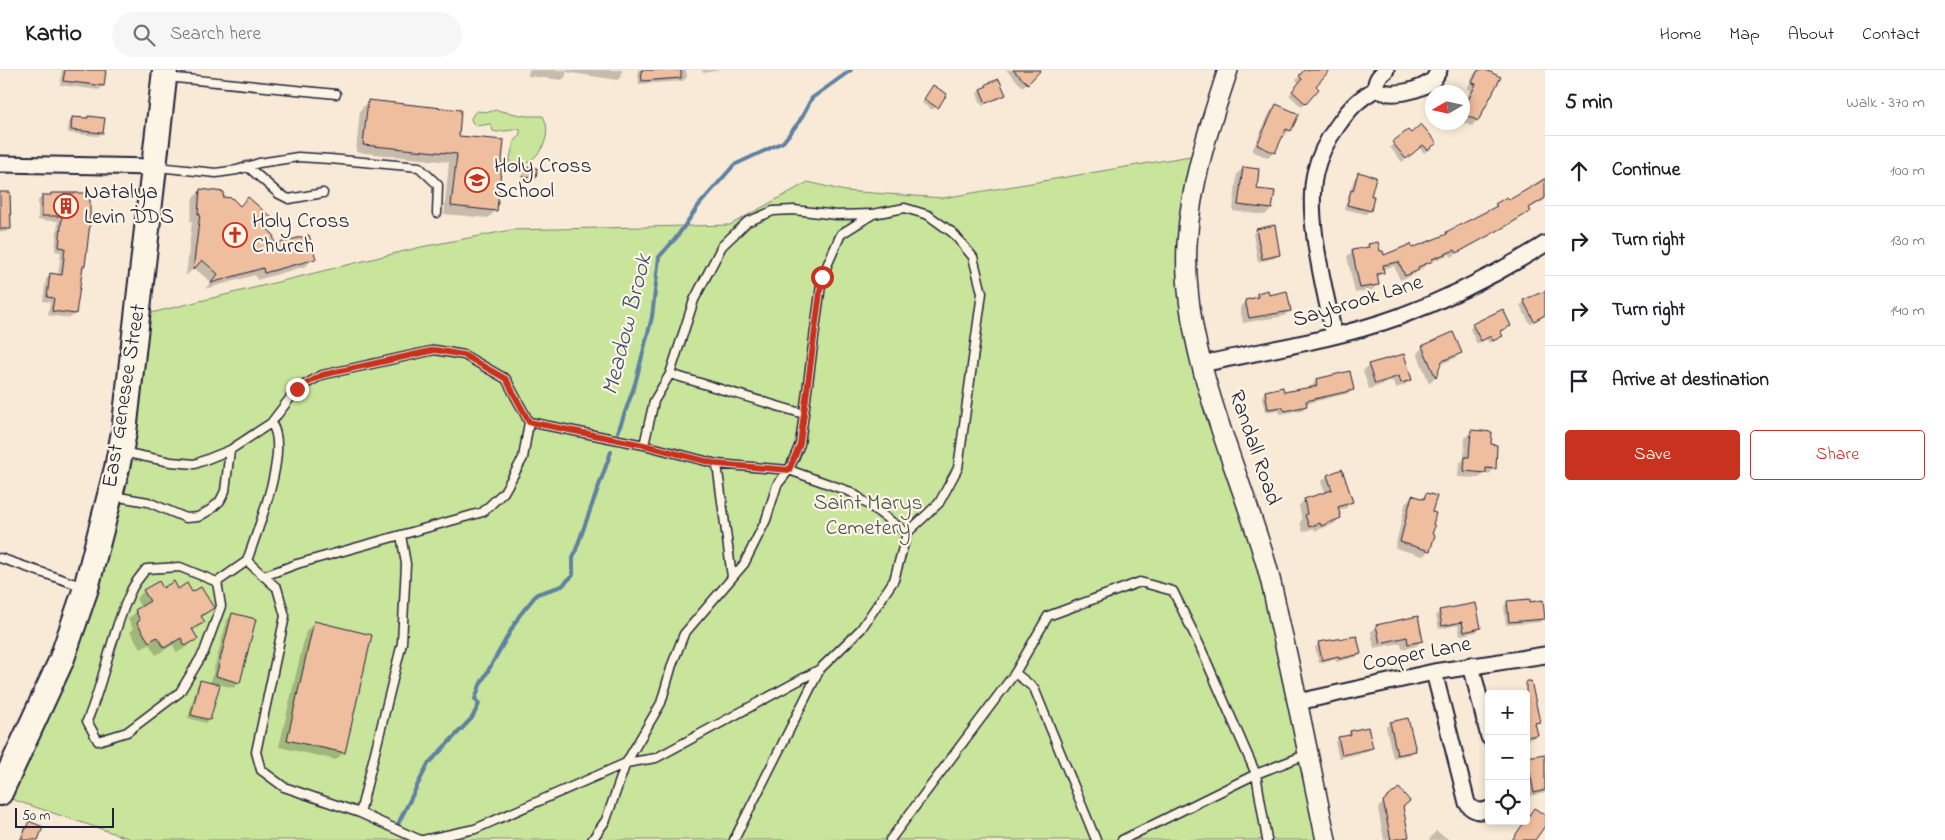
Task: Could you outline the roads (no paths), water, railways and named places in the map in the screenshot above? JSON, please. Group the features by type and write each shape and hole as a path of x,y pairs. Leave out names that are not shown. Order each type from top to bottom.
{"main road":[{"name":"East Genesee Street","path":"0,793 61,661 86,588 110,496 124,432 165,74"}],"street":[{"name":"Randall Road","path":"1228,70 1209,128 1192,195 1187,246 1189,305 1202,364 1214,406 1253,520 1267,570 1298,702 1326,840"},
{"path":"1376,89 1379,77 1386,70"},
{"path":"1334,335 1318,254 1313,201 1315,174 1328,139 1352,105 1376,89 1391,93 1419,88 1434,79 1439,70"},
{"path":"0,164 155,167"},
{"name":"Saybrook Lane","path":"1202,364 1334,335 1398,317 1472,286 1508,268 1545,244"},
{"name":"Cooper Lane","path":"1298,702 1434,672 1545,655"},
{"path":"1471,665 1488,735"},
{"path":"1434,672 1467,803 1471,808 1480,812 1485,810"}],"lane":[{"path":"165,74 336,94"},
{"path":"155,167 216,174 259,163 298,157 419,167 438,185 437,213"},
{"path":"248,166 279,194 289,199 322,193"},
{"path":"248,561 277,588 285,616 256,752 262,770 284,787 360,813 421,840 476,829 626,764 656,758 820,669 861,629 894,580 908,533 939,503 958,468 982,293 973,257 953,233 928,215 905,208 873,214 837,215 794,210 773,211 747,222 722,246 694,300 670,374 654,401 644,445"},
{"path":"592,840 606,820 626,764 661,703 672,665 684,634 744,564 766,520 777,485 789,470 800,444 822,277 841,234 873,214"},
{"path":"120,451 171,462 195,464 230,450 271,423 297,389 322,375 435,350 464,355 506,379 529,422 523,458 504,492 483,512 297,564 264,576"},
{"path":"670,374 804,414"},
{"path":"529,422 644,445 717,464 789,470 852,492 908,533"},
{"path":"217,582 248,561 273,481 278,447 275,428 271,423"},
{"path":"110,496 148,502 186,518 198,516 210,510 220,501 225,491 230,450"},
{"path":"717,464 732,577"},
{"path":"360,813 402,643 406,564 401,535"},
{"path":"0,558 86,588"},
{"path":"180,567 217,582 221,606 204,652 180,692 127,732 98,740 87,721 97,699 111,648 131,590 146,569 180,567"},
{"path":"890,840 1015,673 1048,616 1140,582 1173,591 1200,644 1256,774 1267,840"},
{"path":"734,840 820,669"},
{"path":"1015,673 1034,688 1096,840"},
{"path":"1122,840 1256,774 1308,754"}],"waterway":[{"name":"Meadow Brook","path":"618,432 635,384 652,317 659,257 676,238 699,205 734,165 783,142 799,122 812,98 851,70"},
{"name":"Meadow Brook","path":"398,824 428,764 472,718 479,704 475,699 480,685 519,616 537,594 562,586 573,575 573,558 611,452"}],"place":[{"name":"Holy Cross School","path":"477,180"},
{"name":"Natalya Levin DDS","path":"66,206"},
{"name":"Holy Cross Church","path":"235,235"}],"park label":[{"name":"Saint Marys Cemetery","path":"868,516"}]}
